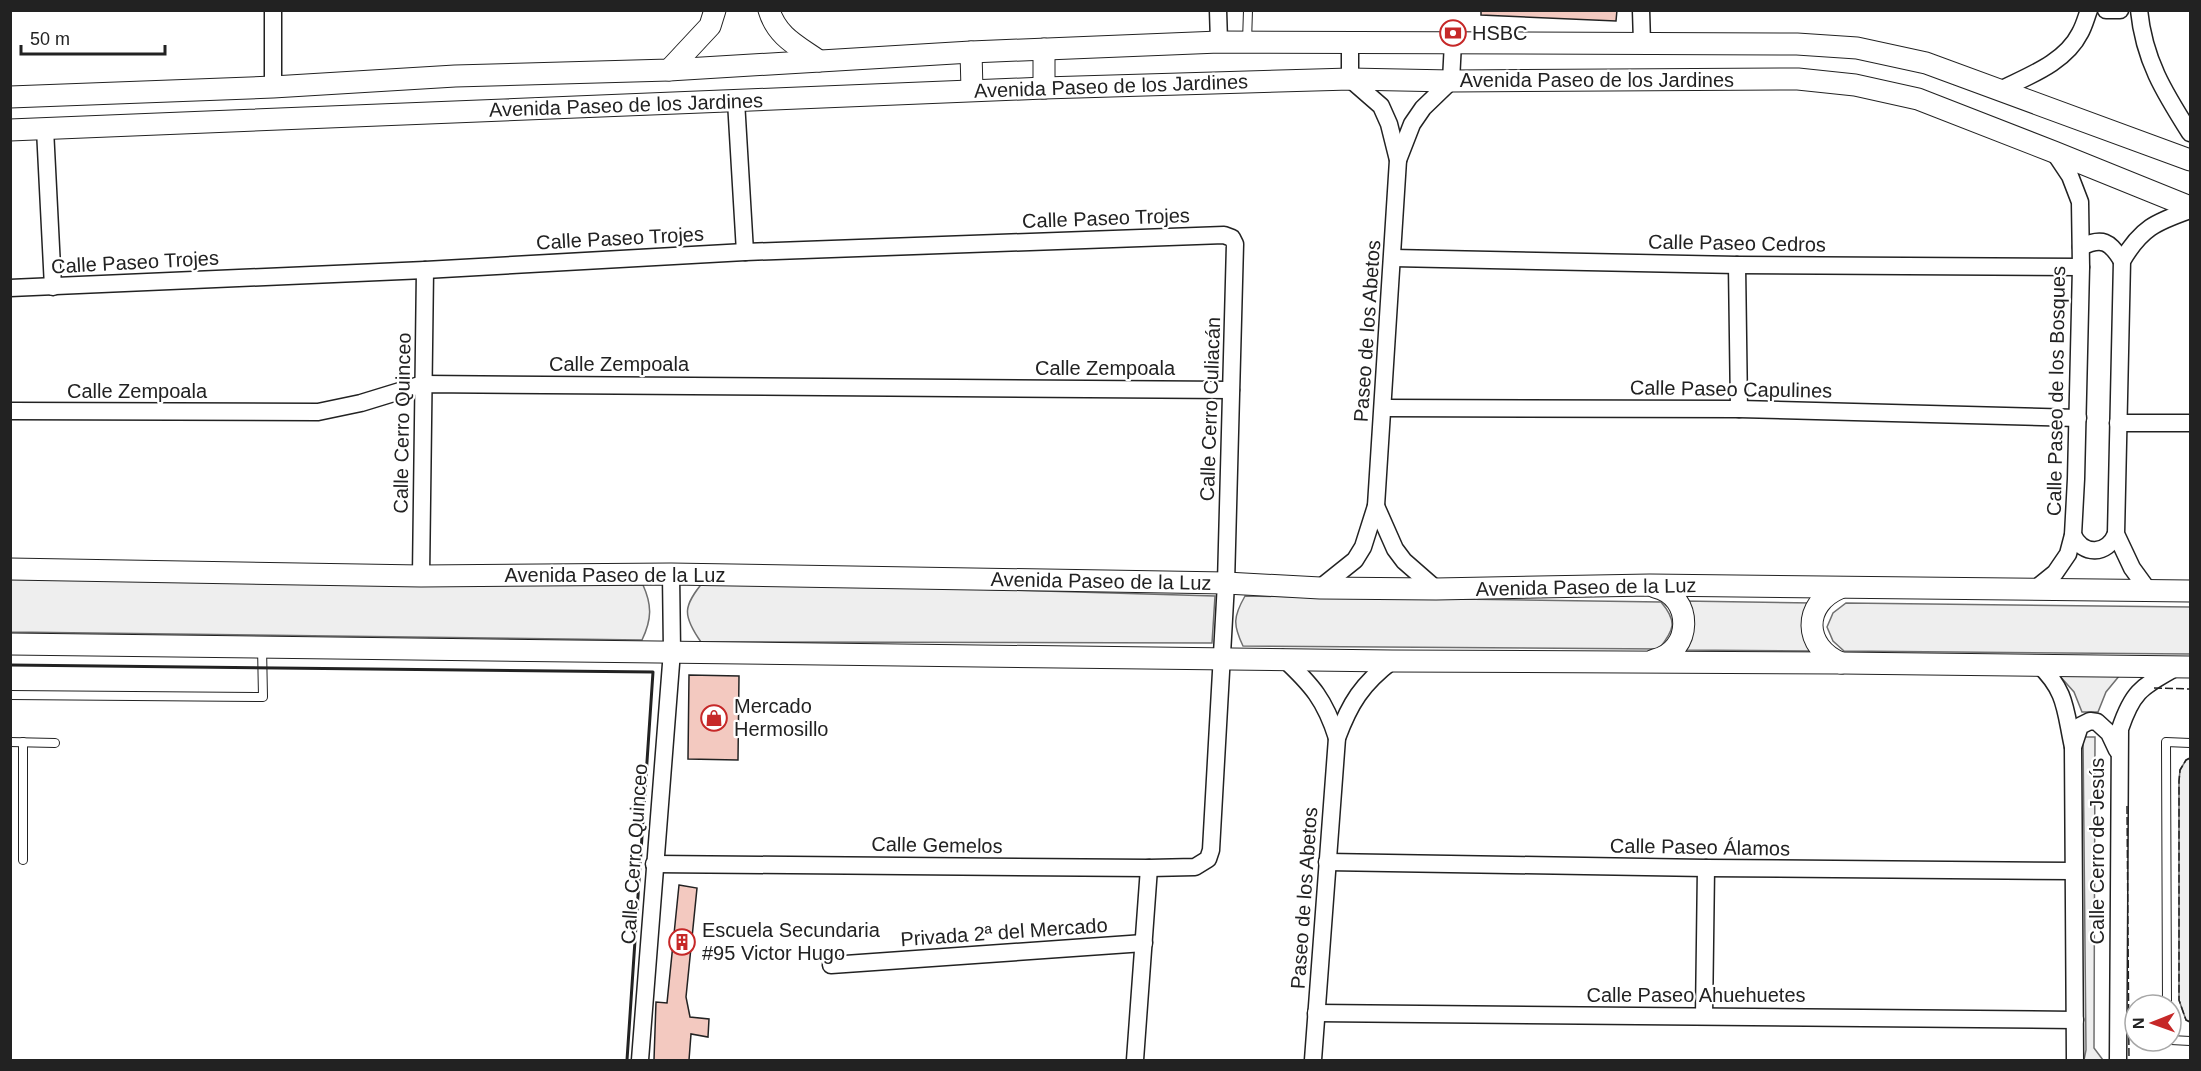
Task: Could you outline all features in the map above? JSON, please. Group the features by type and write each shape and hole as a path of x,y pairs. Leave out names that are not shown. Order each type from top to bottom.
{"street":[{"path":"273,10 273,87"},
{"path":"669,70 710,26 715,10"},
{"path":"769,10 773,24 819,61"},
{"path":"1218,10 1219,42"},
{"path":"1641,10 1641,43"},
{"path":"2000,90 2041,70 2061,55 2080,35 2089,10"},
{"path":"2106,10 2120,10"},
{"path":"2139,10 2141,34 2149,60 2164,92 2190,133"},
{"name":"Avenida Paseo de los Jardines","path":"10,97 273,87 455,76 669,70 970,52 1219,42 1797,44 1857,48 1926,63 2190,160"},
{"path":"1350,42 1350,80"},
{"path":"1451,81 1453,42"},
{"path":"1044,49 1044,88"},
{"path":"970,52 972,90"},
{"path":"534,75 534,108"},
{"path":"455,76 456,111"},
{"name":"Avenida Paseo de los Jardines","path":"10,130 972,90 1350,80 1798,79 1855,85 1917,99 2055,152 2190,209"},
{"name":"Paseo de los Abetos","path":"1320,588 1354,560 1363,547 1376,506 1393,258 1398,159 1389,124 1381,106 1350,80"},
{"name":"Paseo de los Abetos","path":"1398,159 1412,124 1423,108 1451,81"},
{"path":"736,101 744,252"},
{"path":"45,129 53,286"},
{"name":"Calle Paseo de los Bosques","path":"2035,589 2055,573 2068,554 2073,535 2078,418 2080,202 2070,176 2055,152"},
{"path":"2148,590 2127,558 2116,534 2122,261 2134,241 2157,222 2190,209"},
{"name":"Calle Paseo Trojes","path":"10,288 425,270 744,252 1224,235 1232,238"},
{"name":"Calle Cerro Culiacán","path":"1222,658 1235,244 1232,238"},
{"name":"Calle Paseo de los Bosques","path":"2081,247 2092,242 2106,242 2115,249 2122,261"},
{"name":"Calle Paseo Cedros","path":"1393,258 1737,265 2081,267"},
{"path":"1737,265 1739,409"},
{"name":"Calle Cerro Quinceo","path":"422,576 425,270"},
{"name":"Calle Zempoala","path":"10,411 318,412 361,403 423,384 1231,390"},
{"name":"Calle Paseo Capulines","path":"1383,408 1739,409 2078,418"},
{"path":"2118,423 2190,423"},
{"name":"Paseo de los Abetos","path":"1376,506 1395,549 1404,561 1436,589"},
{"name":"Calle Paseo de los Bosques","path":"2073,535 2082,547 2096,551 2109,546 2116,534"},
{"name":"Avenida Paseo de la Luz","path":"10,569 422,576 671,574 1226,583 1320,588 1436,589 1650,585 2190,591"},
{"name":"Calle Cerro Quinceo","path":"640,1060 672,651 671,574"},
{"path":"1650,585 1667,591 1674,597 1680,604 1685,622 1684,632 1675,649 1660,659 1650,661"},
{"path":"1840,588 1830,592 1816,607 1812,627 1813,636 1824,653 1840,663"},
{"path":"10,644 1392,661 1650,661 2184,667"},
{"name":"Calle Gemelos","path":"654,864 1195,867 1208,859 1211,850 1222,658"},
{"name":"Paseo de los Abetos","path":"1283,658 1319,695 1330,715 1337,738"},
{"name":"Paseo de los Abetos","path":"1313,1060 1337,738 1346,713 1355,697 1373,676 1392,661"},
{"name":"Calle Cerro de Jesús","path":"2038,664 2052,677 2063,697 2073,747 2074,1060"},
{"name":"Calle Cerro de Jesús","path":"2118,1060 2120,729 2129,704 2145,686 2184,667"},
{"path":"2073,747 2080,726 2090,721 2097,722 2109,734 2119,754"},
{"name":"Calle Paseo Álamos","path":"1327,862 2073,871"},
{"path":"1135,1060 1149,868"},
{"path":"1704,1016 1706,868"},
{"name":"Privada 2ª del Mercado","path":"831,964 1144,944"},
{"name":"Calle Paseo Ahuehuetes","path":"1316,1013 2075,1020"}],"lane":[{"path":"1247,42 1248,10"},
{"path":"10,695 263,697 262,647"},
{"path":"10,742 55,743"},
{"path":"23,742 23,860"},
{"path":"2167,993 2166,742 2190,743"}],"shaded area":[{"path":"11,574 643,585 650,612 642,640 11,632"},
{"path":"704,581 1215,596 1212,643 701,642 690,625 688,611 692,597"},
{"path":"1245,596 1661,602 1670,615 1672,626 1659,649 1243,646 1237,632 1236,616"},
{"path":"1683,601 1812,603 1811,651 1683,650"},
{"path":"1846,603 2190,607 2190,654 1844,651 1833,641 1827,627 1833,613"},
{"path":"2058,674 2120,675 2106,692 2098,712 2082,712 2074,692"},
{"path":"2083,737 2095,737 2094,1048 2103,1060 2084,1060 2086,1050"},
{"path":"2190,758 2190,1022 2186,1020 2183,1011 2183,993 2179,993 2179,781 2180,770"}],"building":[{"path":"1481,10 1617,10 1616,21 1481,15"},
{"name":"Mercado Hermosillo","path":"689,675 739,676 738,760 688,759"},
{"name":"Escuela Secundaria #95 Victor Hugo","path":"679,885 697,888 686,997 690,1017 709,1019 708,1037 691,1034 689,1060 654,1060 656,1002 667,1003"}],"fence":[{"path":"2154,688 2190,689"},
{"path":"2190,758 2180,770 2179,781 2179,1000 2186,1020 2190,1022"},
{"path":"2127,806 2129,1060"}],"wall":[{"path":"10,665 653,672 627,1060"}],"place":[{"name":"HSBC","path":"1453,33"},
{"name":"Mercado Hermosillo","path":"714,718"},
{"name":"Escuela Secundaria #95 Victor Hugo","path":"682,942"}]}
